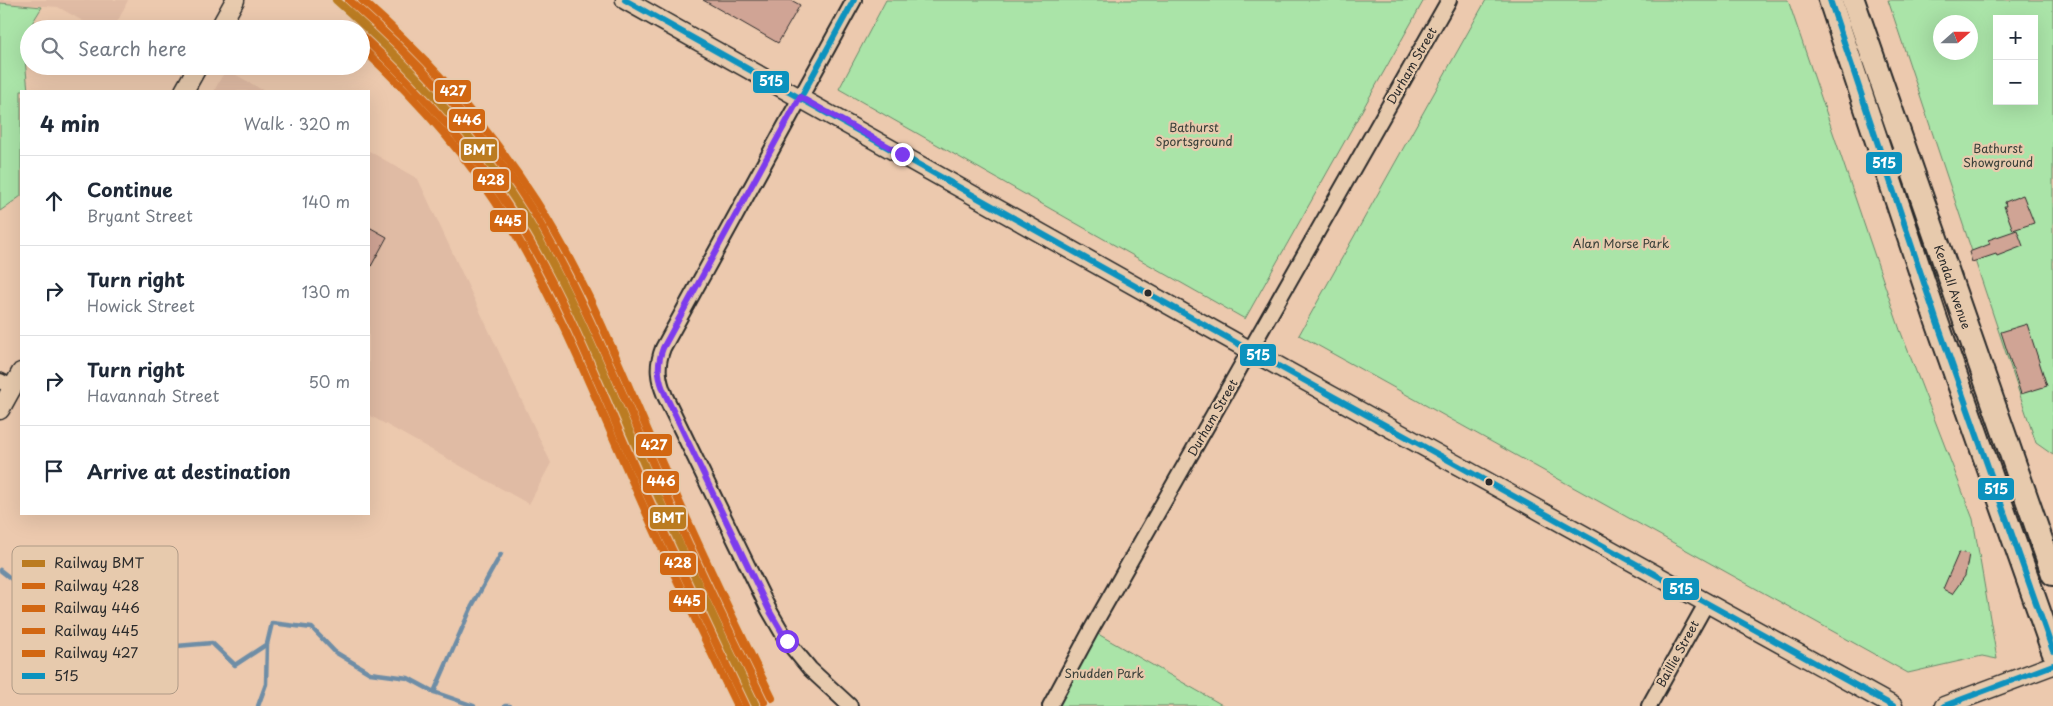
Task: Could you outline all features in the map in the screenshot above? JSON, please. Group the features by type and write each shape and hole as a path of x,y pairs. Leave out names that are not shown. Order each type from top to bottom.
{"highway":[{"name":"Kendall Avenue","path":"1830,0 1937,322 2053,651"},
{"name":"Kendall Avenue","path":"1853,0 2053,574"}],"street":[{"path":"224,20 235,0"},
{"path":"625,0 1251,351 1894,706"},
{"path":"850,706 810,669 787,641 769,610 661,384 658,366 663,348 854,0"},
{"name":"Durham Street","path":"1050,706 1091,630 1449,0"},
{"path":"185,90 193,75"},
{"path":"0,410 6,384 20,373"},
{"name":"Baillie Street","path":"1649,706 1707,602"},
{"path":"1944,706 2053,665"}],"shaded area":[{"path":"0,0 128,0 118,20 81,20 58,7 0,3"},
{"path":"223,75 236,75 262,90 215,90"},
{"path":"370,152 418,179 551,463 529,504 370,416"}],"green space":[{"name":"Bathurst Sportsground","path":"886,0 1424,0 1245,319 839,89"},
{"name":"Alan Morse Park","path":"1486,0 1788,0 1900,330 1973,519 1997,659 1982,656 1908,673 1299,335"},
{"name":"Bathurst Showground","path":"1888,0 2053,0 2053,455 2036,443"},
{"path":"0,3 42,7 34,20 20,20 20,75 26,75 28,90 20,90 20,197 0,211"},
{"name":"Snudden Park","path":"1091,630 1224,706 1050,706"}],"building":[{"path":"703,0 791,0 800,5 778,43"},
{"path":"2023,195 2034,223 2013,230 2004,206 2006,206 2005,202"},
{"path":"370,228 387,237 370,268"},
{"path":"2017,230 2023,246 1997,256 1996,254 1972,262 1969,252 1990,244 1988,240"},
{"path":"2027,324 2047,386 2021,394 2001,332"},
{"path":"1959,552 1969,554 1965,576 1952,594 1943,589"}],"waterway":[{"path":"434,692 472,606 501,554"},
{"path":"0,570 12,579"},
{"path":"258,706 266,684 267,644 272,623 312,628 335,652 370,673 408,678 434,692 474,706"},
{"path":"178,646 212,643 235,665 267,644"},
{"path":"505,706 510,706"}],"rail line":[{"name":"BMT","path":"336,0 358,20"},
{"name":"446","path":"349,0 400,47 448,97 492,151 531,208 566,271 680,526 764,702"},
{"name":"427","path":"362,0 411,46 478,120 517,173 554,230 600,321 697,541 772,698"},
{"name":"BMT","path":"370,31 413,73 460,126 503,182 523,212 572,303 712,614 756,706"},
{"name":"428","path":"370,44 424,98 463,144 499,192 532,246 578,336 632,461 702,615 746,706"},
{"name":"445","path":"370,56 422,108 459,152 477,175 527,254 575,351 658,539 737,706"}],"transit line":[{"name":"515","path":"625,0 1251,351 1893,706"},
{"name":"515","path":"801,97 854,0"},
{"name":"515","path":"1830,0 1937,322 2053,651"},
{"name":"515","path":"1944,706 2053,665"}],"route":[{"path":"787,641 769,610 666,396 658,372 659,359 663,348 800,97 902,154"}]}
